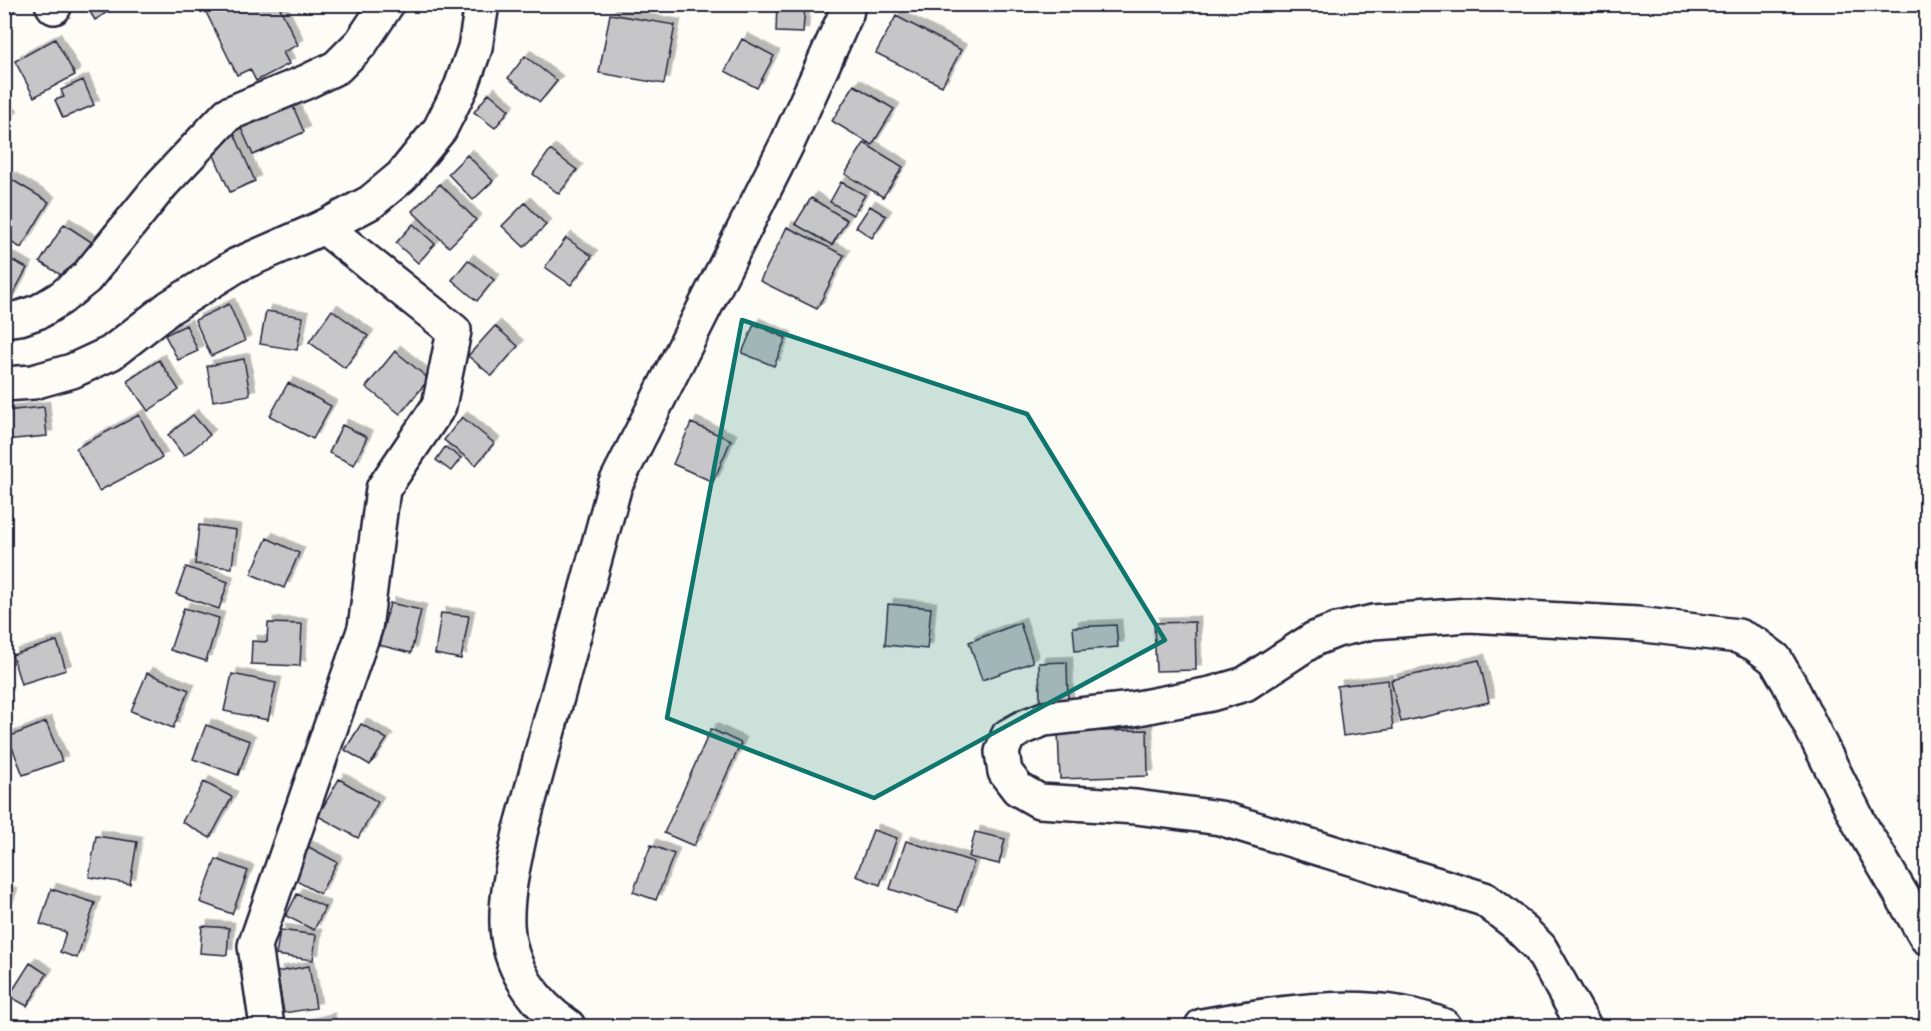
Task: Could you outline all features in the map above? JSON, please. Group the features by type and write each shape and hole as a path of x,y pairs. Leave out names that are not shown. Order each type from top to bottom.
{"street":[{"path":"4,320 20,318 40,311 70,292 86,278 162,184 228,114 337,67 361,43 387,4"},
{"path":"4,384 33,382 72,371 111,353 170,307 237,265 324,227 371,202 402,176 440,129 461,87 475,48 482,4"},
{"path":"568,1026 534,997 519,972 510,948 507,925 510,884 520,833 615,485 787,144 846,14 848,4"},
{"path":"267,1026 255,946 365,628 383,489 439,406 454,331 324,227"},
{"path":"1584,1026 1540,948 1515,923 1484,899 1220,818 1136,807 1039,801 1018,789 1005,772 1002,752 1008,736 1044,719 1132,709 1211,694 1245,684 1314,639 1337,630 1373,622 1468,615 1637,624 1738,636 1755,644 1775,659 1860,824 1926,937"},
{"path":"1202,1026 1260,1016 1357,1009 1426,1018 1444,1026"}],"highlighted area":[{"path":"742,320 1027,414 1165,640 874,798 667,718"}],"building":[{"path":"4,4 21,4 4,20"},
{"path":"85,4 120,4 95,20"},
{"path":"202,4 278,4 298,45 283,52 289,64 256,81 250,69 237,75"},
{"path":"777,4 805,4 803,33 776,32"},
{"path":"610,14 675,25 664,84 599,73"},
{"path":"896,16 961,50 942,86 876,53"},
{"path":"55,39 75,75 34,97 15,61"},
{"path":"742,39 774,56 757,88 725,71"},
{"path":"525,56 557,81 540,102 508,78"},
{"path":"83,80 94,105 63,118 55,100 64,97 61,90"},
{"path":"854,85 894,109 872,145 832,121"},
{"path":"489,93 509,110 495,128 474,112"},
{"path":"292,104 304,132 253,155 241,128"},
{"path":"4,111 12,116 4,126"},
{"path":"234,133 255,181 230,192 209,144"},
{"path":"864,143 903,167 883,197 845,174"},
{"path":"550,150 577,170 559,194 533,174"},
{"path":"467,155 493,181 473,200 448,174"},
{"path":"9,178 49,202 21,248 4,238 4,185"},
{"path":"841,182 865,195 853,215 830,202"},
{"path":"440,184 476,220 449,247 412,211"},
{"path":"811,198 847,220 832,245 795,224"},
{"path":"525,203 546,225 524,247 502,226"},
{"path":"870,206 886,216 872,238 856,227"},
{"path":"64,224 93,243 69,280 40,262"},
{"path":"413,224 435,244 418,263 396,243"},
{"path":"787,227 844,255 817,309 760,281"},
{"path":"566,238 592,256 571,285 545,267"},
{"path":"4,256 27,268 6,307 4,306"},
{"path":"468,260 494,280 477,301 452,280"},
{"path":"229,304 245,341 211,356 195,320"},
{"path":"332,310 368,336 345,368 309,342"},
{"path":"266,311 303,317 297,350 260,344"},
{"path":"754,324 786,338 774,366 742,353"},
{"path":"186,325 198,351 178,360 165,335"},
{"path":"495,326 518,346 492,376 468,356"},
{"path":"395,351 429,379 400,414 366,387"},
{"path":"244,359 250,395 213,401 207,366"},
{"path":"159,360 179,390 148,411 127,381"},
{"path":"288,383 331,406 313,439 270,416"},
{"path":"44,407 47,436 4,440 4,411"},
{"path":"139,415 162,458 99,491 76,448"},
{"path":"193,415 210,435 184,456 168,435"},
{"path":"462,417 494,443 476,465 444,440"},
{"path":"691,423 731,440 713,482 673,464"},
{"path":"342,425 367,437 354,465 329,453"},
{"path":"445,447 461,458 451,471 436,460"},
{"path":"199,525 236,530 232,568 195,564"},
{"path":"267,538 299,553 284,588 251,574"},
{"path":"186,567 228,582 219,609 176,594"},
{"path":"390,603 421,610 411,653 379,645"},
{"path":"888,604 931,608 927,649 885,645"},
{"path":"184,608 219,618 206,661 170,650"},
{"path":"441,613 469,616 461,659 435,654"},
{"path":"1195,622 1196,670 1156,671 1154,623"},
{"path":"268,623 302,624 300,666 251,664 252,641 267,642"},
{"path":"1020,623 1033,662 982,680 969,642"},
{"path":"1116,625 1118,647 1075,651 1073,627"},
{"path":"57,641 66,670 21,684 12,655"},
{"path":"1479,660 1489,702 1401,722 1391,680"},
{"path":"1067,662 1068,702 1040,703 1039,663"},
{"path":"147,673 189,690 173,728 131,711"},
{"path":"232,674 276,683 268,720 224,711"},
{"path":"1388,680 1393,729 1343,736 1337,686"},
{"path":"46,722 62,761 23,775 8,737"},
{"path":"361,724 387,739 370,765 345,750"},
{"path":"206,725 250,741 238,775 193,759"},
{"path":"711,729 741,743 694,846 664,833"},
{"path":"1147,730 1148,776 1060,779 1058,732"},
{"path":"339,779 378,802 358,838 318,816"},
{"path":"204,782 232,797 210,838 182,822"},
{"path":"873,830 897,838 880,885 856,876"},
{"path":"975,832 1005,839 999,864 969,857"},
{"path":"96,836 137,842 130,884 89,877"},
{"path":"906,841 974,862 958,911 890,889"},
{"path":"305,845 337,862 320,894 288,876"},
{"path":"651,845 674,854 656,900 633,892"},
{"path":"216,859 248,871 232,914 200,902"},
{"path":"51,889 95,903 77,958 60,952 66,932 40,924"},
{"path":"4,892 12,894 4,916"},
{"path":"297,894 325,907 314,930 286,916"},
{"path":"202,926 229,928 227,955 200,953"},
{"path":"280,930 316,935 313,960 276,955"},
{"path":"30,963 47,974 27,1006 9,996"},
{"path":"309,966 316,1008 284,1013 277,972"},
{"path":"329,1019 331,1026 299,1026"}]}
